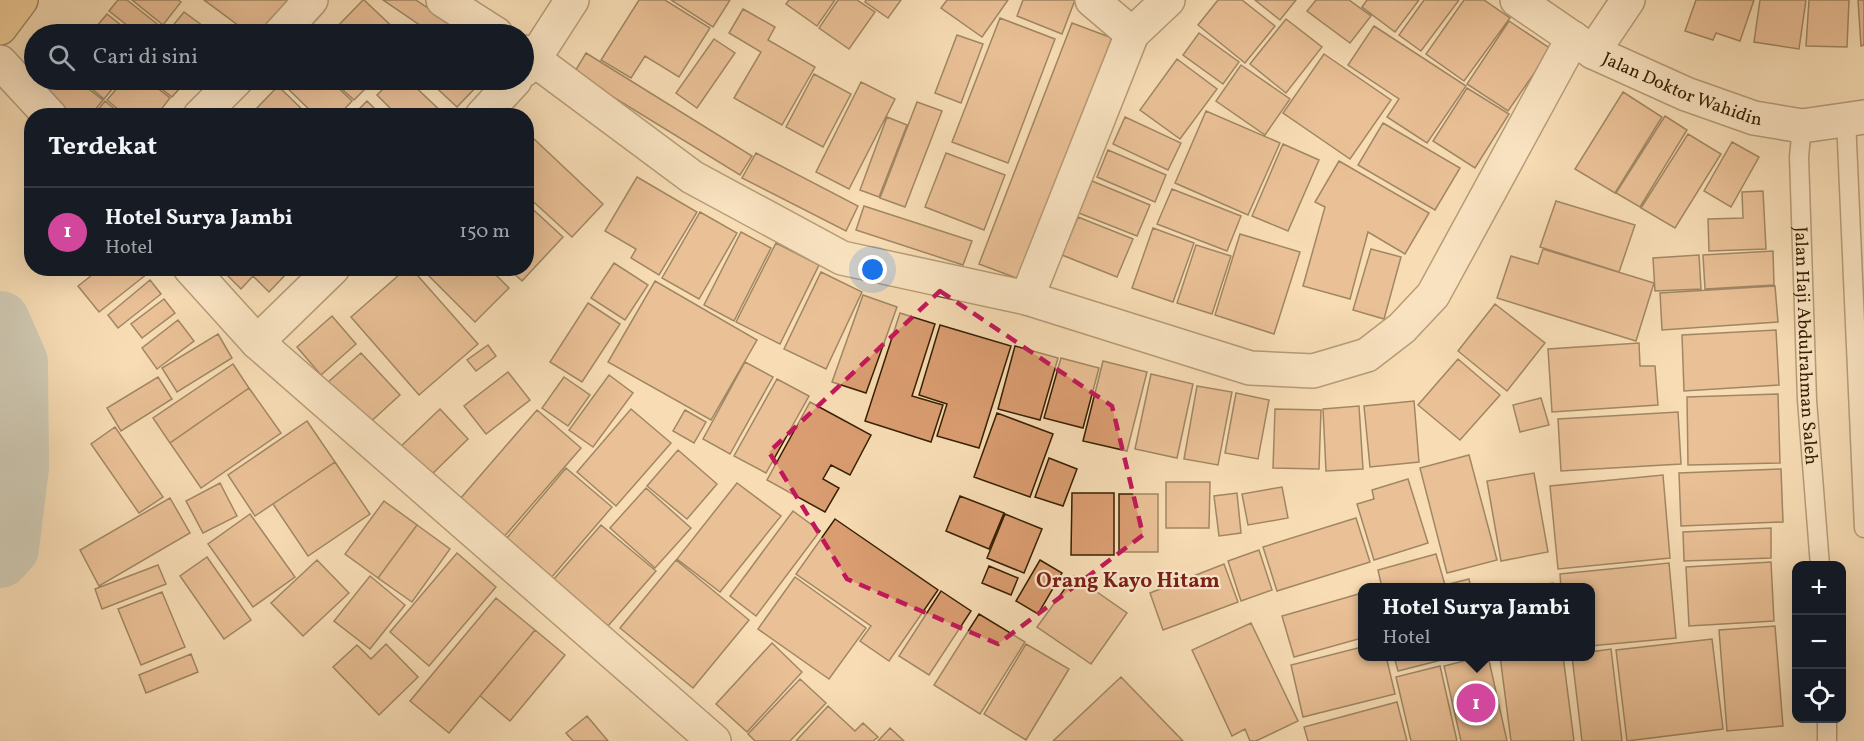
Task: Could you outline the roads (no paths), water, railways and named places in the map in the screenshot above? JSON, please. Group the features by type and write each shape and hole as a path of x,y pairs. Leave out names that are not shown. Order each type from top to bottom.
{"highway":[{"path":"0,28 21,0"}],"street":[{"path":"289,24 311,0"},
{"path":"443,0 480,24"},
{"path":"534,51 572,0"},
{"path":"1092,0 1132,34"},
{"path":"1027,298 1132,34 1168,0"},
{"name":"Jalan Doktor Wahidin","path":"1517,0 1583,45 1686,94 1754,118 1802,126 1855,118"},
{"path":"534,72 692,177 842,258 1027,298 1250,368 1313,371 1366,355 1402,328 1433,295 1583,45 1628,0"},
{"path":"0,62 24,88"},
{"path":"26,90 43,108"},
{"path":"208,108 226,90"},
{"path":"489,108 503,90"},
{"path":"197,276 257,342 714,741"},
{"path":"257,342 325,276"}],"lane":[{"path":"1855,118 1864,528"},
{"name":"Jalan Haji Abdulrahman Saleh","path":"1802,126 1799,157 1807,400 1820,561"},
{"path":"1827,723 1827,741"}],"waterway":[{"path":"0,321 18,362 19,467 9,548 0,558"}],"place":[{"name":"Hotel Surya Jambi","path":"1476,703"}],"district":[{"name":"Orang Kayo Hitam","path":"1128,580"}]}
